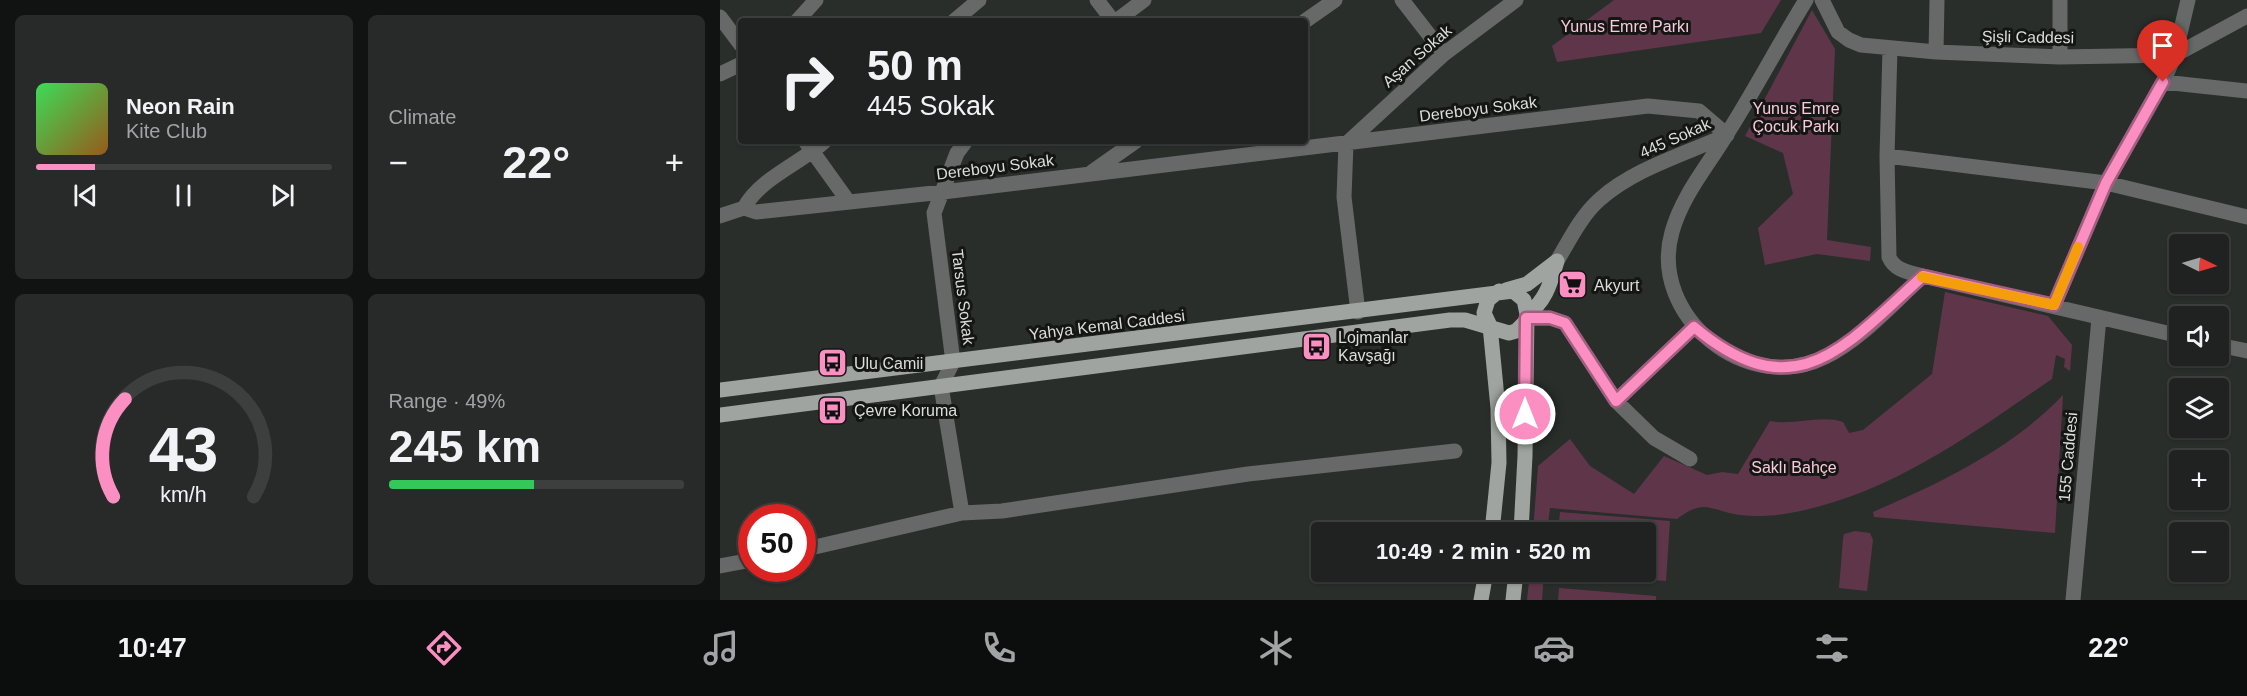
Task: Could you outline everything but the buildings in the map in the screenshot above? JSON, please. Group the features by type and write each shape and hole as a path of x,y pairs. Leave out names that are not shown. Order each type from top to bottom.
{"main road":[{"name":"445 Sokak","path":"1502,291 1527,284 1557,261"},
{"name":"445 Sokak","path":"1526,318 1539,305 1544,296 1557,261"},
{"name":"Yahya Kemal Caddesi","path":"720,390 1358,312 1502,291"},
{"path":"1493,522 1498,463 1498,408 1490,326 1486,320 1485,306 1488,300 1502,291 1513,291 1524,300 1526,318 1525,456 1522,522"},
{"path":"720,415 1450,320 1466,320 1490,326 1502,333 1509,333 1516,331 1526,318"},
{"path":"1481,600 1484,582"},
{"path":"1513,600 1515,582"}],"street":[{"path":"800,18 816,0"},
{"path":"958,18 979,0"},
{"path":"1097,0 1112,18"},
{"path":"1118,18 1144,0"},
{"path":"1308,19 1335,0"},
{"path":"1402,0 1444,54"},
{"name":"Aşan Sokak","path":"1346,144 1444,54 1516,0"},
{"name":"445 Sokak","path":"1557,261 1574,232 1598,201 1627,179 1726,135 1806,0"},
{"name":"Şişli Caddesi","path":"1822,0 1838,32 1861,45 1936,52 2060,57 2175,55 2247,16"},
{"path":"1936,52 1937,0"},
{"path":"2060,0 2060,57"},
{"path":"2054,305 2106,183 2163,82 2175,55 2188,0"},
{"path":"720,17 738,41"},
{"path":"1890,49 1887,156 1889,257 1898,269 2169,334"},
{"path":"720,74 738,65"},
{"path":"2163,82 2247,91"},
{"name":"Dereboyu Sokak","path":"744,208 756,212 944,192 1648,106 1699,111 1726,135"},
{"path":"1726,135 1683,202 1672,233 1669,258 1672,285 1683,311 1694,327 1718,348 1744,361 1771,368 1800,366 1824,358 1849,342 1923,276"},
{"name":"Tarsus Sokak","path":"941,386 953,362 934,213 944,192 957,153 964,144"},
{"path":"1090,174 1132,144"},
{"path":"1346,144 1344,197 1358,312"},
{"path":"720,216 744,208 752,193 808,147 848,201"},
{"path":"1887,156 2106,183 2247,218"},
{"path":"1526,318 1550,318 1565,323 1616,401 1654,438 1690,459"},
{"name":"155 Caddesi","path":"2073,600 2099,318"},
{"path":"1616,401 1694,327"},
{"path":"2229,347 2247,351"},
{"path":"941,386 962,513"},
{"path":"816,547 962,513 1002,511 1248,474 1455,451"},
{"path":"720,566 738,563"}],"green space":[{"name":"Yunus Emre Parkı","path":"1614,0 1781,0 1761,33 1557,62 1552,46"},
{"name":"Yunus Emre Çocuk Parkı","path":"1812,10 1835,49 1827,240 1871,247 1870,261 1817,254 1765,265 1758,228 1793,194 1783,153 1745,136"},
{"name":"Saklı Bahçe","path":"1945,292 2048,316 2072,345 2070,371 2064,367 2065,359 2056,355 2052,379 1991,421 1928,460 1895,477 1827,504 1790,513 1759,516 1740,515 1702,507 1687,512 1677,519 1550,508 1548,522 1534,522 1538,466 1570,439 1590,466 1634,494 1664,456 1707,475 1722,472 1738,474 1770,421 1826,419 1843,422 1849,433 1863,430 1932,374"},
{"path":"2063,395 2055,533 1874,517 1873,512 1924,489 1998,448 2021,432"},
{"path":"1560,512 1670,521 1666,581 1656,580 1656,522 1559,522"},
{"path":"1855,531 1870,533 1873,540 1867,591 1839,588 1844,534"},
{"path":"1529,582 1543,582 1542,600 1527,600"},
{"path":"1559,588 1656,596 1656,600 1558,600"}],"slow traffic":[{"path":"1922,277 2054,305 2078,247"}],"place":[{"name":"Akyurt","path":"1573,285"},
{"name":"Lojmanlar Kavşağı","path":"1317,346"},
{"name":"Ulu Camii","path":"833,363"},
{"name":"Çevre Koruma","path":"833,410"}],"route":[{"path":"1525,414 1526,318 1536,320 1550,318 1565,323 1583,354 1616,401 1694,327 1718,348 1744,361 1771,368 1800,366 1824,358 1849,342 1923,276 2054,305 2106,183 2163,82"}]}
